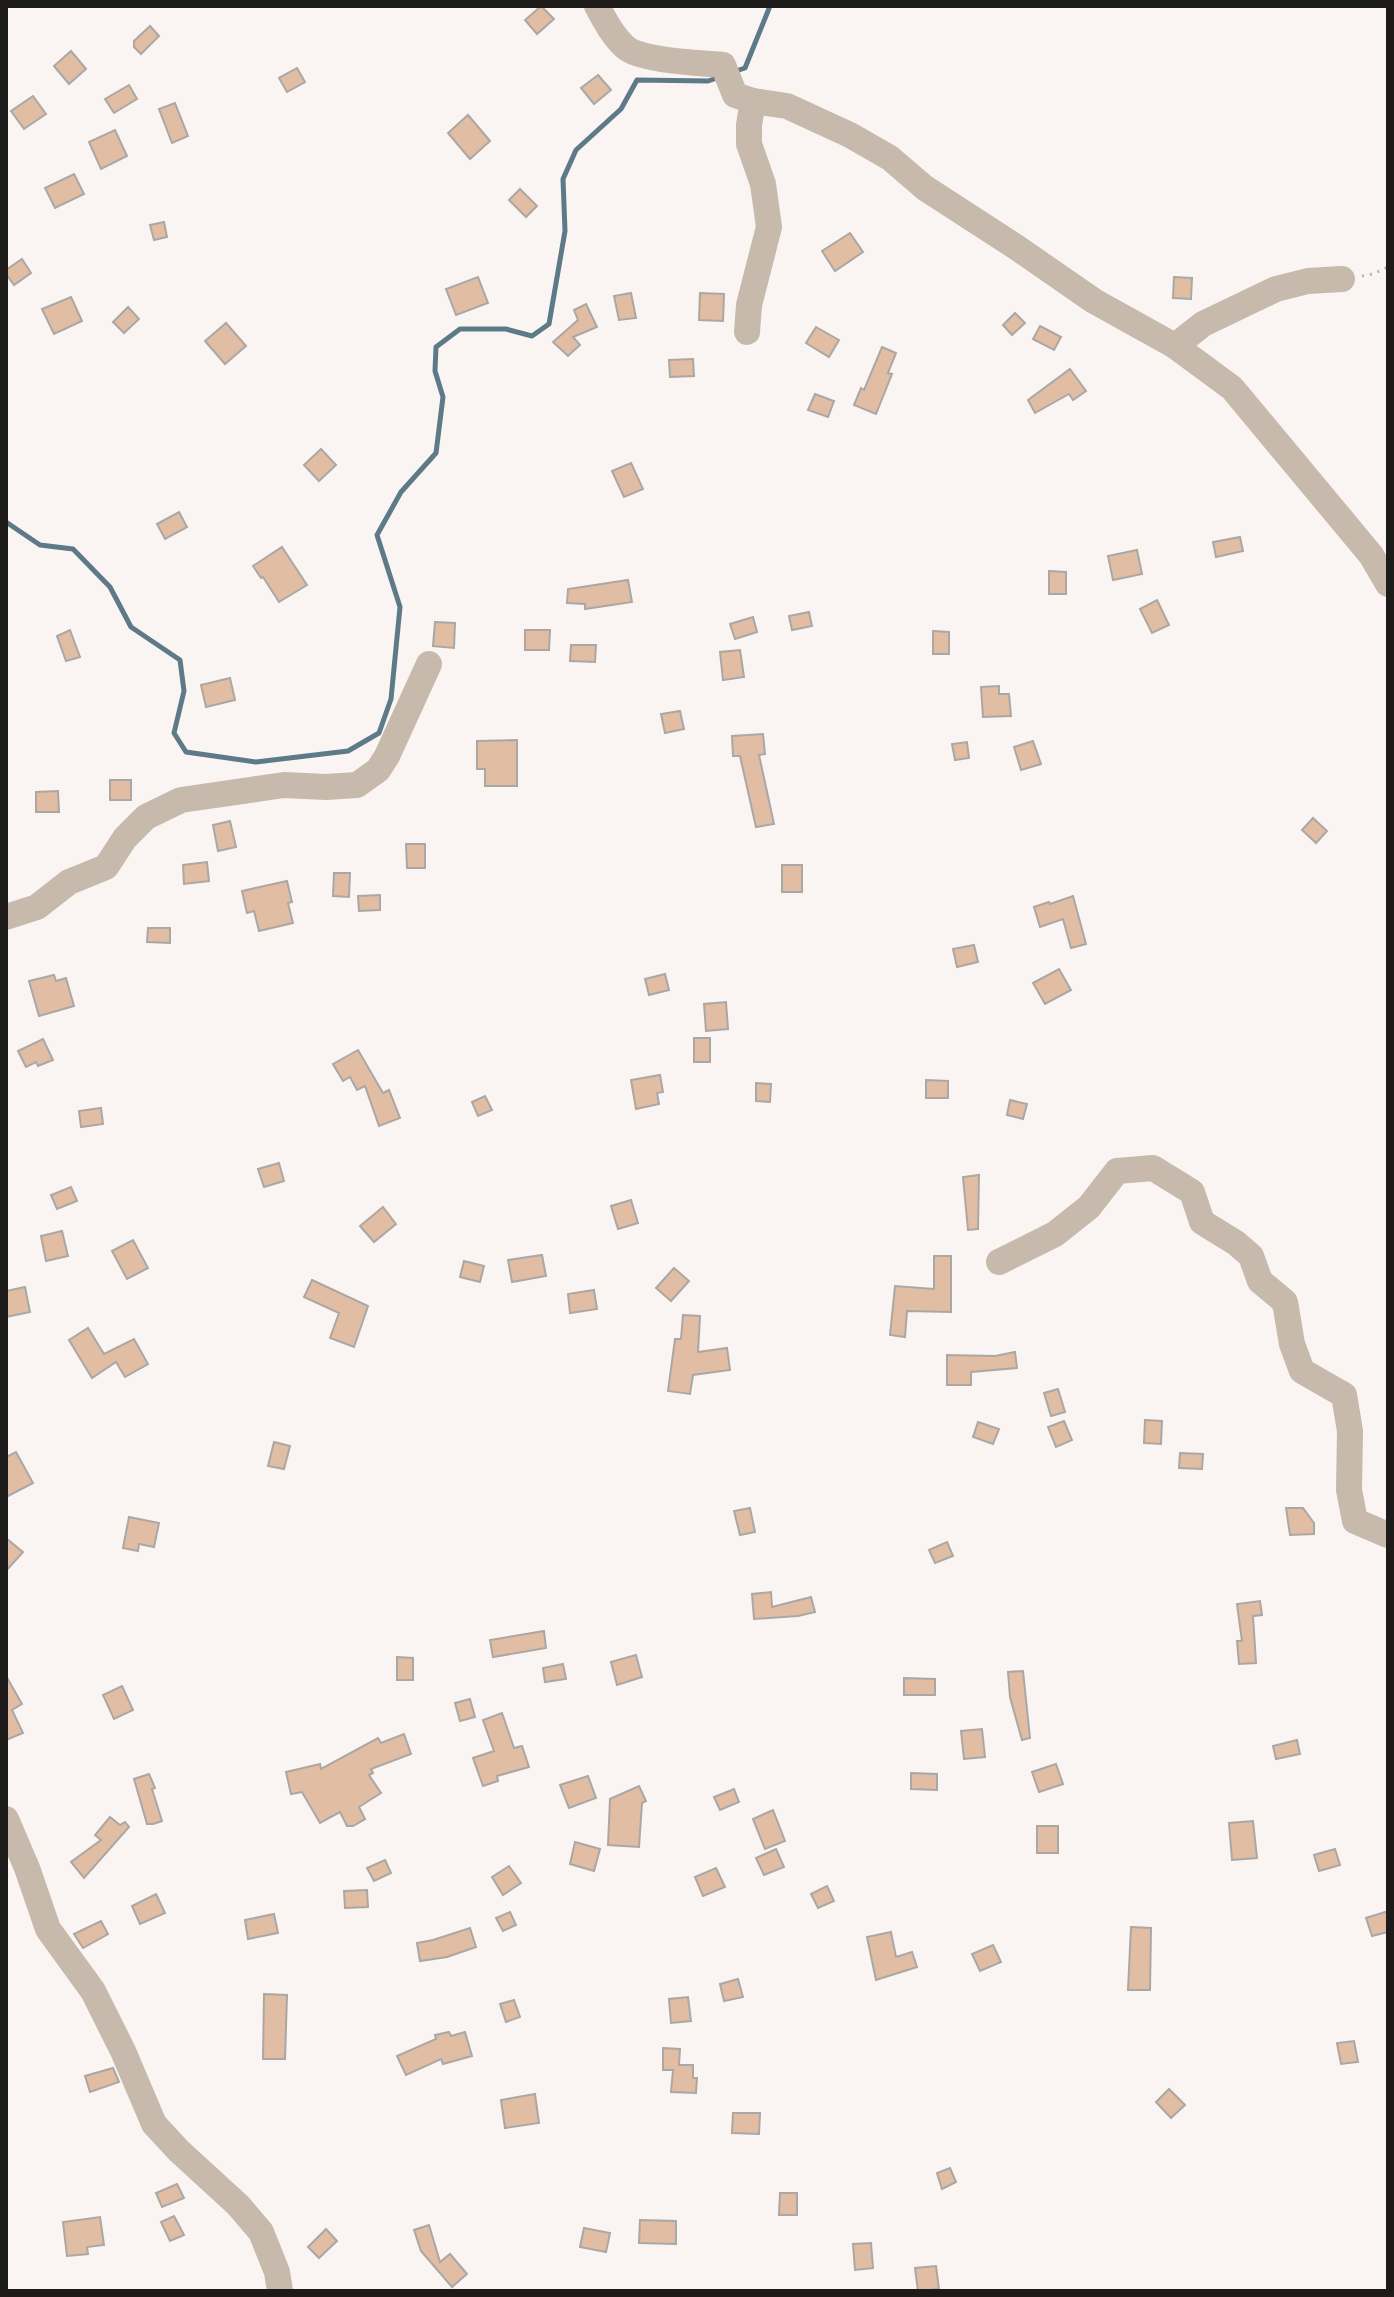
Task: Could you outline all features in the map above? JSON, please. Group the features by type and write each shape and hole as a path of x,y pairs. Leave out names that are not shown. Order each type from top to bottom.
{"street":[{"path":"597,6 611,32 628,50 662,59 723,65 744,98 749,144 763,184 769,227 749,305 747,332"},
{"path":"744,98 787,106 850,135 890,158 925,188 1094,301 1175,346 1232,388 1371,555 1388,584"},
{"path":"1175,346 1203,324 1276,289 1308,281 1342,279"},
{"path":"6,917 37,907 69,882 106,867 125,838 146,817 181,800 284,785 357,785 378,770 387,756 429,664"},
{"path":"999,1262 1055,1234 1089,1207 1117,1171 1153,1168 1192,1192 1202,1222 1251,1256 1260,1281 1285,1302 1292,1344 1302,1371 1344,1395 1350,1431 1349,1490 1355,1521 1388,1535"},
{"path":"6,1819 48,1929 93,1991 154,2124 238,2205 261,2232 277,2272 280,2291"}],"path":[{"path":"1342,279 1373,274 1388,267"}],"building":[{"path":"541,6 554,19 537,34 525,20"},
{"path":"150,26 159,36 141,54 134,47 134,41"},
{"path":"71,51 86,69 69,84 54,66"},
{"path":"297,68 305,82 287,92 279,78"},
{"path":"598,75 611,90 594,104 581,88"},
{"path":"129,85 137,99 114,113 105,99"},
{"path":"33,96 46,114 24,129 11,111"},
{"path":"175,103 188,136 172,143 159,109"},
{"path":"468,115 490,141 470,159 448,133"},
{"path":"115,130 127,156 101,169 89,142"},
{"path":"74,174 84,194 55,208 45,188"},
{"path":"520,189 537,206 526,217 509,200"},
{"path":"164,222 167,237 154,240 150,225"},
{"path":"850,233 863,252 835,271 822,251"},
{"path":"22,259 31,273 14,285 6,270"},
{"path":"478,277 488,303 456,315 446,289"},
{"path":"1174,277 1192,278 1191,299 1173,298"},
{"path":"631,293 636,318 619,320 614,296"},
{"path":"700,293 724,294 723,321 699,320"},
{"path":"71,297 82,321 54,334 42,309"},
{"path":"586,304 597,327 573,337 580,345 568,356 553,342 578,320 574,310"},
{"path":"128,307 139,319 124,333 113,322"},
{"path":"1015,313 1025,323 1012,335 1003,325"},
{"path":"226,323 246,346 225,364 205,341"},
{"path":"1040,326 1061,337 1054,350 1033,339"},
{"path":"816,327 839,340 829,357 806,343"},
{"path":"882,347 896,353 888,373 892,374 876,414 854,405 861,388 864,390"},
{"path":"693,359 694,376 670,377 669,360"},
{"path":"1070,369 1086,391 1073,400 1069,394 1035,413 1028,400"},
{"path":"815,394 834,401 828,417 808,410"},
{"path":"321,449 336,465 319,481 304,465"},
{"path":"631,463 643,489 624,497 612,471"},
{"path":"179,512 187,527 165,539 157,524"},
{"path":"1240,537 1243,551 1216,557 1213,542"},
{"path":"282,547 307,585 279,602 253,566"},
{"path":"1137,550 1142,574 1113,580 1108,556"},
{"path":"1049,571 1066,572 1066,594 1049,594"},
{"path":"628,580 632,602 585,609 585,604 567,603 568,589"},
{"path":"1157,600 1169,625 1152,633 1140,609"},
{"path":"809,612 812,626 792,630 789,616"},
{"path":"753,617 757,632 735,639 730,624"},
{"path":"435,622 455,623 454,648 433,646"},
{"path":"70,630 80,657 66,661 57,636"},
{"path":"525,630 550,630 549,650 525,650"},
{"path":"933,631 949,632 949,654 933,654"},
{"path":"571,645 596,645 595,662 570,661"},
{"path":"740,650 744,677 723,680 720,652"},
{"path":"230,678 235,700 206,707 201,685"},
{"path":"999,686 999,694 1009,694 1011,716 983,717 981,687"},
{"path":"680,711 684,729 665,733 661,714"},
{"path":"763,734 765,754 759,755 774,824 756,827 740,756 733,756 732,736"},
{"path":"517,740 517,786 485,786 485,769 477,769 477,741"},
{"path":"1033,741 1041,764 1021,770 1014,747"},
{"path":"967,742 969,758 955,760 952,744"},
{"path":"110,780 131,780 131,800 110,800"},
{"path":"58,791 59,812 36,812 36,792"},
{"path":"1313,818 1327,831 1316,843 1302,830"},
{"path":"230,821 236,847 218,851 213,825"},
{"path":"406,844 425,844 425,868 407,868"},
{"path":"207,862 209,881 184,884 183,865"},
{"path":"782,865 802,865 802,892 782,892"},
{"path":"334,873 350,873 349,897 333,896"},
{"path":"287,881 293,923 259,931 254,911 247,913 242,891"},
{"path":"380,895 380,910 359,911 358,896"},
{"path":"1073,896 1086,944 1071,948 1063,919 1040,927 1034,907"},
{"path":"148,928 170,928 170,943 147,942"},
{"path":"974,945 978,962 957,967 953,949"},
{"path":"1059,969 1071,990 1045,1004 1033,983"},
{"path":"665,974 669,990 649,995 645,979"},
{"path":"54,975 56,981 66,978 74,1006 39,1016 29,981"},
{"path":"726,1002 728,1029 706,1031 704,1004"},
{"path":"694,1038 710,1038 710,1062 694,1062"},
{"path":"43,1039 53,1060 26,1067 18,1051"},
{"path":"358,1050 383,1093 389,1090 400,1118 379,1126 365,1086 357,1090 350,1077 343,1081 333,1064"},
{"path":"660,1075 663,1092 657,1093 659,1104 636,1109 631,1080"},
{"path":"926,1080 948,1081 948,1098 926,1098"},
{"path":"756,1083 771,1084 770,1102 756,1101"},
{"path":"485,1096 492,1110 478,1116 472,1102"},
{"path":"1010,1100 1027,1104 1023,1119 1007,1115"},
{"path":"101,1108 103,1124 81,1127 79,1111"},
{"path":"279,1163 284,1181 264,1187 258,1169"},
{"path":"979,1175 978,1229 968,1230 963,1177"},
{"path":"71,1187 77,1201 57,1209 51,1195"},
{"path":"631,1200 638,1223 618,1229 611,1206"},
{"path":"383,1207 396,1224 374,1242 360,1226"},
{"path":"62,1231 68,1256 46,1261 41,1236"},
{"path":"133,1240 148,1268 127,1279 112,1251"},
{"path":"542,1255 546,1276 512,1282 508,1260"},
{"path":"934,1256 951,1256 951,1312 907,1311 905,1337 890,1335 895,1286 934,1289"},
{"path":"464,1261 484,1266 480,1282 460,1277"},
{"path":"674,1268 689,1281 671,1301 656,1288"},
{"path":"312,1280 368,1306 354,1347 330,1338 339,1313 304,1297"},
{"path":"25,1287 30,1312 6,1317 6,1291"},
{"path":"594,1290 597,1309 570,1313 568,1294"},
{"path":"683,1315 700,1316 698,1352 727,1348 730,1370 693,1375 690,1394 668,1391 675,1339 681,1339"},
{"path":"88,1328 104,1354 134,1339 148,1364 125,1377 116,1362 92,1378 69,1340"},
{"path":"1015,1352 1017,1368 971,1372 971,1385 947,1385 947,1355 995,1356"},
{"path":"1058,1389 1065,1412 1051,1416 1044,1393"},
{"path":"1145,1420 1162,1421 1161,1444 1144,1443"},
{"path":"1064,1421 1072,1440 1056,1447 1048,1427"},
{"path":"978,1422 999,1429 993,1444 973,1437"},
{"path":"274,1442 290,1446 284,1469 268,1466"},
{"path":"16,1452 33,1483 6,1497 6,1457"},
{"path":"1180,1453 1203,1454 1202,1469 1179,1468"},
{"path":"750,1508 755,1532 740,1535 734,1511"},
{"path":"1286,1508 1303,1508 1314,1523 1314,1534 1290,1535"},
{"path":"129,1517 159,1523 154,1547 139,1544 138,1551 123,1548"},
{"path":"6,1538 23,1552 6,1571"},
{"path":"947,1542 953,1556 935,1563 929,1550"},
{"path":"771,1592 772,1607 811,1597 815,1612 754,1619 752,1594"},
{"path":"1260,1601 1262,1615 1253,1616 1256,1663 1239,1664 1237,1641 1242,1641 1237,1604"},
{"path":"544,1631 546,1648 493,1657 490,1640"},
{"path":"636,1655 642,1677 617,1685 611,1662"},
{"path":"397,1657 413,1658 413,1680 397,1680"},
{"path":"563,1664 566,1679 545,1682 543,1668"},
{"path":"1023,1671 1030,1738 1022,1740 1010,1697 1008,1672"},
{"path":"6,1676 22,1704 12,1710 23,1733 6,1740"},
{"path":"904,1678 935,1679 935,1695 904,1695"},
{"path":"122,1686 133,1710 114,1719 103,1695"},
{"path":"470,1699 475,1717 460,1721 455,1703"},
{"path":"502,1713 514,1748 522,1746 529,1767 497,1776 498,1781 483,1786 473,1758 494,1751 483,1720"},
{"path":"982,1729 985,1757 964,1759 961,1731"},
{"path":"404,1734 411,1754 371,1769 373,1773 369,1775 381,1793 359,1807 365,1819 353,1826 347,1826 340,1812 320,1823 302,1792 291,1794 286,1772 320,1764 321,1769 378,1738 381,1743"},
{"path":"1297,1740 1300,1754 1276,1759 1273,1746"},
{"path":"1056,1764 1063,1784 1039,1792 1032,1772"},
{"path":"911,1773 937,1774 937,1790 911,1789"},
{"path":"149,1774 162,1821 153,1824 147,1824 134,1779"},
{"path":"588,1776 596,1798 569,1808 560,1785"},
{"path":"639,1786 646,1801 642,1803 639,1847 608,1845 610,1799"},
{"path":"734,1789 739,1802 720,1810 714,1797"},
{"path":"773,1810 785,1841 765,1849 753,1819"},
{"path":"110,1817 120,1825 125,1822 129,1827 84,1878 71,1862 101,1840 95,1835"},
{"path":"1253,1821 1257,1858 1232,1860 1229,1823"},
{"path":"1037,1826 1058,1826 1058,1853 1037,1853"},
{"path":"575,1842 600,1849 594,1871 570,1864"},
{"path":"776,1849 784,1867 764,1875 756,1858"},
{"path":"1335,1849 1340,1865 1319,1871 1314,1855"},
{"path":"385,1860 391,1873 374,1881 367,1868"},
{"path":"509,1866 521,1883 503,1895 492,1877"},
{"path":"716,1868 725,1887 703,1896 695,1877"},
{"path":"827,1886 834,1901 818,1908 811,1894"},
{"path":"367,1890 368,1907 345,1908 344,1891"},
{"path":"156,1894 165,1913 140,1924 132,1906"},
{"path":"1388,1911 1388,1932 1372,1936 1366,1918"},
{"path":"510,1912 516,1925 503,1931 496,1918"},
{"path":"274,1914 278,1933 248,1939 245,1920"},
{"path":"101,1921 108,1934 83,1948 74,1934"},
{"path":"1131,1927 1151,1928 1150,1990 1128,1990"},
{"path":"470,1928 476,1947 447,1957 420,1961 417,1943"},
{"path":"891,1932 896,1957 912,1952 917,1967 876,1980 867,1937"},
{"path":"993,1945 1001,1962 980,1971 972,1954"},
{"path":"738,1979 743,1997 724,2001 720,1984"},
{"path":"264,1994 287,1995 285,2059 263,2059"},
{"path":"688,1997 691,2021 671,2023 669,1999"},
{"path":"514,2000 520,2017 506,2022 500,2004"},
{"path":"449,2032 451,2036 465,2032 472,2056 443,2064 441,2059 406,2075 397,2056 436,2039 435,2035"},
{"path":"1354,2041 1358,2062 1341,2064 1337,2043"},
{"path":"663,2048 680,2049 679,2065 693,2065 693,2078 697,2078 696,2093 671,2092 673,2070 663,2070"},
{"path":"113,2068 119,2082 90,2092 85,2076"},
{"path":"1169,2089 1185,2105 1171,2118 1156,2102"},
{"path":"535,2094 539,2123 505,2128 501,2100"},
{"path":"733,2113 760,2113 759,2134 732,2133"},
{"path":"950,2168 956,2182 942,2189 937,2173"},
{"path":"177,2184 184,2198 162,2207 156,2193"},
{"path":"780,2193 797,2193 797,2215 779,2215"},
{"path":"174,2216 184,2235 170,2241 161,2222"},
{"path":"100,2217 104,2245 87,2247 88,2254 67,2256 63,2222"},
{"path":"640,2220 676,2221 676,2244 639,2243"},
{"path":"429,2225 440,2262 450,2254 467,2274 452,2287 421,2251 414,2230"},
{"path":"584,2228 610,2233 606,2252 580,2247"},
{"path":"326,2229 337,2241 319,2258 308,2247"},
{"path":"871,2243 873,2268 855,2270 853,2244"},
{"path":"936,2266 939,2289 918,2291 915,2268"}],"waterway":[{"path":"733,72 745,68 770,6"},
{"path":"6,522 40,545 73,549 110,587 131,627 180,660 184,691 174,733 186,752 256,762 348,751 379,733 391,699 400,607 377,535 401,492 436,453 443,397 435,371 436,347 460,329 506,329 532,336 549,324 565,231 563,179 576,150 621,109 637,80 708,81 720,77"}]}
